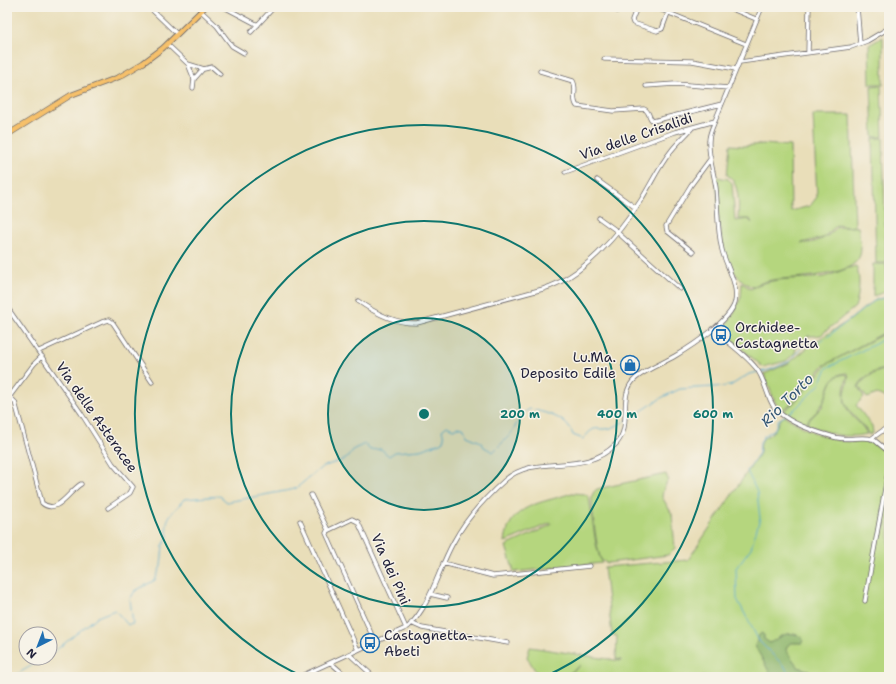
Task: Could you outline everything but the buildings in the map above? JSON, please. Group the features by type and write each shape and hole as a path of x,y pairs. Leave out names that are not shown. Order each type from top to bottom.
{"main road":[{"path":"7,135 44,110 74,93 128,72 150,58 167,44 205,7"}],"street":[{"path":"149,7 177,34"},
{"path":"224,7 258,25"},
{"path":"251,32 274,7"},
{"path":"617,11 619,7"},
{"path":"637,7 632,20 633,23 656,30 662,28 668,13"},
{"path":"654,7 746,44"},
{"path":"727,7 756,19"},
{"path":"299,677 406,628 420,613 452,543 467,521 512,475 528,467 575,464 593,460 605,453 618,442 626,424 627,394 635,379 678,354 712,329 730,313 736,295 720,238 709,140 714,121 762,7"},
{"path":"808,53 809,7"},
{"path":"857,7 860,44"},
{"path":"201,11 217,26 232,46 244,53"},
{"path":"740,62 860,44 889,28"},
{"path":"167,44 188,64 194,79 193,88"},
{"path":"604,58 692,61 736,69"},
{"path":"188,64 203,69 212,67 220,74"},
{"path":"194,79 203,69"},
{"path":"540,72 573,82 575,86 575,102 577,106 615,111 644,109 653,121 722,104"},
{"path":"646,86 675,84 729,88"},
{"name":"Via delle Crisalidi","path":"565,172 675,132 714,121"},
{"path":"358,301 386,317 406,323 419,323 447,317 556,284 576,271 593,257 617,231 636,208 670,152 692,128"},
{"path":"693,252 668,231 666,226 691,185 711,158"},
{"path":"597,180 636,208"},
{"path":"599,218 617,231 680,289"},
{"name":"Via delle Asteracee","path":"7,307 39,351 112,463 133,487 130,493 108,508"},
{"name":"Via delle Asteracee","path":"39,351 109,320 113,323 152,382"},
{"path":"712,329 755,367 760,374 774,406 783,414 808,428 847,440 871,439 889,426"},
{"path":"7,400 31,367 42,356"},
{"path":"10,397 15,402 42,502 50,506 60,504 70,492 81,484"},
{"path":"871,439 889,452"},
{"path":"865,601 889,466"},
{"path":"311,495 328,530 326,534 375,642"},
{"name":"Via dei Pini","path":"328,530 351,520 356,520 406,628"},
{"path":"300,521 358,650"},
{"path":"443,563 491,576 590,566"},
{"path":"430,594 447,598"},
{"path":"411,623 422,628 508,643"},
{"path":"349,654 374,677"},
{"path":"331,663 347,677"}],"green space":[{"path":"883,37 883,84 870,84 869,45"},
{"path":"881,85 883,137 873,137 871,86"},
{"path":"813,115 851,115 855,226 847,227 858,227 859,230 861,252 855,263 847,268 835,272 807,277 769,280 752,287 740,278 731,267 725,253 719,223 716,177 728,179 732,183 735,221 748,219 738,219 738,194 734,183 727,175 730,145 744,146 763,144 790,146 791,211 810,206 817,197","holes":["837,225 847,227 837,227 821,240 801,243 823,238"]},
{"path":"873,138 883,138 886,263 876,263"},
{"path":"873,264 886,264 888,291 873,296"},
{"path":"856,266 859,276 859,286 858,298 855,307 821,335 808,336 797,344 795,353 786,361 763,367 721,331 733,315 741,297 742,283 751,289 776,280 823,277"},
{"path":"889,297 889,330 823,366 793,403 781,410 775,402 764,374 789,363 816,341 850,320 877,299"},
{"path":"889,331 889,369 880,370 867,376 858,387 864,397 856,405 872,426 873,433 869,435 847,406 845,398 848,373 836,376 817,412 808,419 805,424 798,422 783,411 794,403 827,364"},
{"path":"883,370 889,370 889,405 884,397 877,394 867,398 859,387 866,378"},
{"path":"845,374 848,376 844,392 845,403 849,412 867,434 851,436 836,435 807,424 822,407 832,381 837,376"},
{"path":"785,416 808,430 825,437 851,442 870,441 889,455 889,677 565,677 581,665 564,677 539,677 527,657 530,647 621,661 616,659 617,636 612,635 604,567 688,560 760,453 763,439 772,433 780,420"},
{"path":"666,474 668,479 662,497 672,514 675,548 668,555 608,563 602,561 600,558 594,527 592,496 594,492 597,489"},
{"path":"572,493 585,494 589,497 596,544 602,563 514,572 506,546 551,525 551,523 505,542 508,529 513,519 528,507"},
{"path":"762,633 764,635 764,639 770,643 786,634 794,634 803,639 802,643 791,643 787,646 786,650 798,667 808,670 809,677 772,677 755,646 759,635"}],"waterway":[{"path":"761,372 790,361 801,348 809,344 822,341 874,301 889,296"},
{"name":"Rio Torto","path":"790,677 785,667 759,641 737,599 736,568 751,548 760,518 757,492 747,471 759,453 760,442 764,436 775,429 778,420 795,409 820,384 827,368 877,343 889,335"},
{"path":"626,421 663,397 680,389 730,386 749,374 758,372"},
{"path":"58,649 97,617 115,610 128,625 133,624 130,599 135,591 155,580 161,566 163,546 168,536 168,519 184,499 220,496 227,502 295,489 322,467 346,459 354,449 365,444 370,450 381,449 389,456 395,452 420,450 443,442 444,437 442,430 447,426 453,429 458,427 463,428 467,436 481,442 484,447 493,452 510,435 523,413 530,409 556,417 566,424 573,435 583,439 594,429 611,428 623,422"},
{"path":"12,677 31,666"},
{"path":"295,677 301,674"}],"place":[{"name":"Orchidee- Castagnetta","path":"721,335"},
{"name":"Lu.Ma. Deposito Edile","path":"630,365"},
{"name":"Castagnetta- Abeti","path":"370,643"}]}
